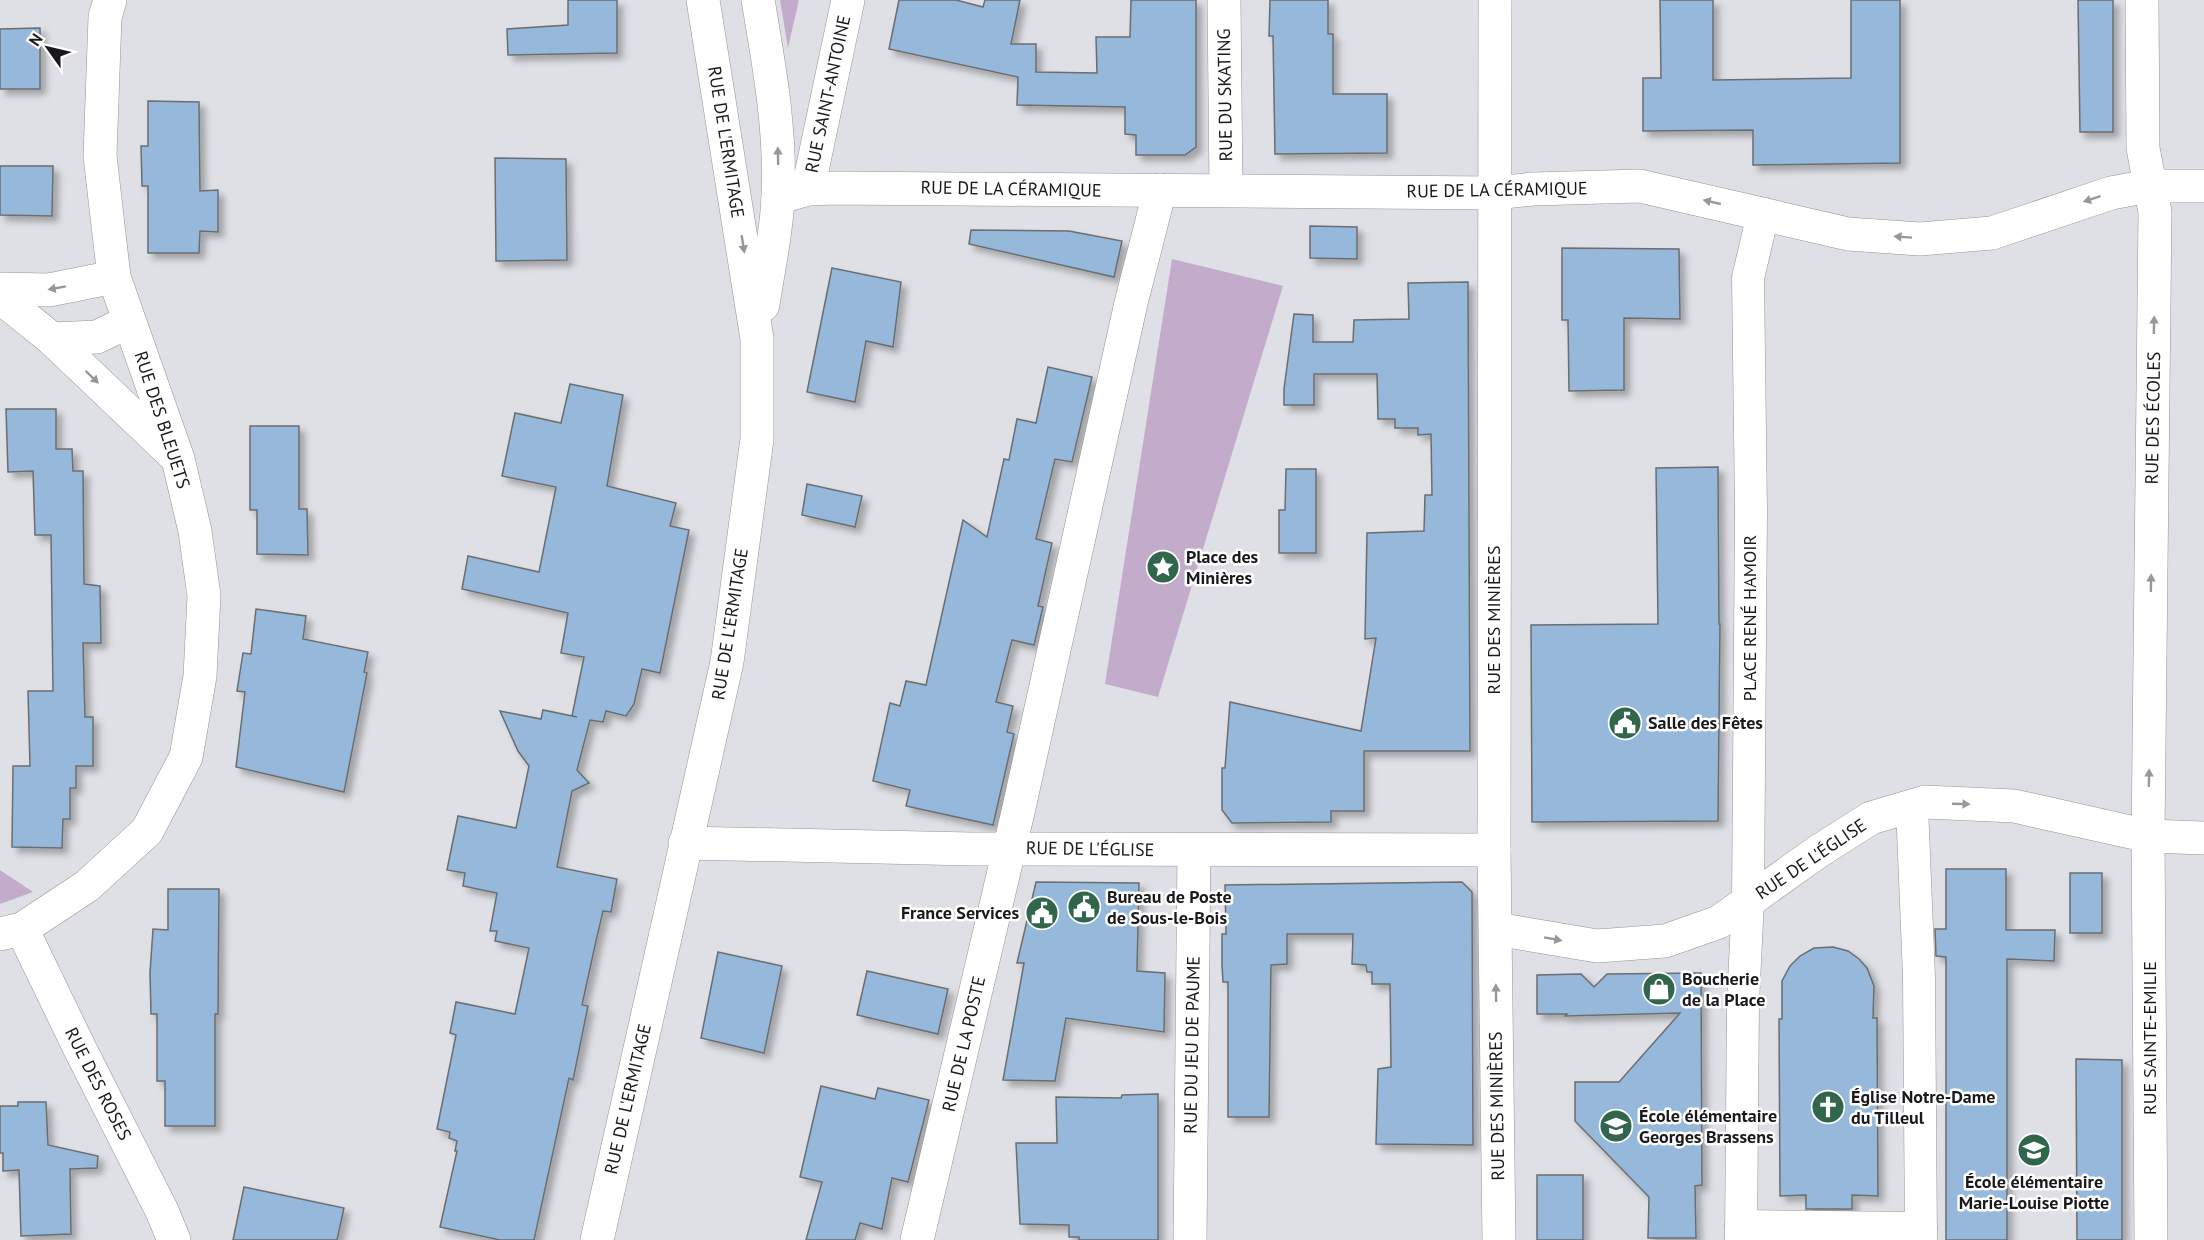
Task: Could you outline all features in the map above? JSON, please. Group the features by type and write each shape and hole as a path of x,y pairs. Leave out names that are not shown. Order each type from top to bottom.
{"street":[{"name":"RUE DES BLEUETS","path":"11,932 87,886 147,831 186,757 200,676 204,596 195,531 178,459 114,277 100,156 105,27 110,0"},
{"name":"RUE DE L'ERMITAGE","path":"597,1240 727,662 757,439 758,339 703,0"},
{"path":"758,339 793,193 779,155 775,98 759,0"},
{"name":"RUE SAINT-ANTOINE","path":"793,193 848,0"},
{"name":"RUE DU SKATING","path":"1224,0 1226,190"},
{"name":"RUE DES MINIÈRES","path":"1495,0 1494,850 1498,1240"},
{"name":"RUE DES ÉCOLES","path":"2142,0 2143,148 2155,212 2148,836"},
{"name":"RUE DE LA CÉRAMIQUE","path":"793,193 1226,190 1495,194 1533,189 1641,186 1848,234 1920,238 1992,233 2111,193 2149,186 2204,186"},
{"name":"RUE DE LA POSTE","path":"917,1240 1010,848 1131,303 1160,190"},
{"name":"PLACE RENÉ HAMOIR","path":"1741,1233 1743,1003 1748,901 1750,499 1748,278 1763,214"},
{"path":"0,289 49,290 114,277"},
{"path":"0,297 52,339 178,459"},
{"path":"52,339 97,337 128,322"},
{"name":"RUE DE L'ÉGLISE","path":"1496,929 1597,946 1665,941 1719,922 1819,851 1871,818 1925,802 2014,806 2148,836 2204,838"},
{"path":"1741,1233 1921,1234 1919,977 1912,806"},
{"name":"RUE SAINTE-EMILIE","path":"2148,836 2151,1240"},
{"name":"RUE DE L'ÉGLISE","path":"685,843 1194,850 1494,850"},
{"name":"RUE DU JEU DE PAUME","path":"1190,1240 1194,850"},
{"name":"RUE DES ROSES","path":"11,932 80,1049 168,1226"}],"shaded area":[{"path":"780,0 799,0 788,48"},
{"path":"1172,259 1283,286 1158,697 1105,684"},
{"path":"0,870 33,892 0,904"}],"building":[{"path":"568,0 617,0 617,53 508,55 507,29 568,25"},
{"path":"899,0 956,0 983,7 985,0 1020,0 1011,44 1036,44 1036,72 1097,73 1096,37 1130,37 1131,0 1196,0 1196,147 1185,155 1136,155 1136,135 1125,134 1125,107 1017,105 1018,77 889,49"},
{"path":"1270,0 1328,0 1328,34 1333,34 1333,94 1387,94 1387,153 1275,154 1273,36 1269,36"},
{"path":"1660,0 1713,0 1713,80 1851,78 1851,0 1900,0 1900,163 1753,165 1753,130 1643,131 1643,78 1661,78"},
{"path":"2078,0 2113,0 2113,132 2080,132"},
{"path":"40,28 40,89 0,89 0,29"},
{"path":"148,101 199,102 200,191 218,190 218,232 200,231 199,253 148,253 148,186 142,186 141,146 148,146"},
{"path":"495,158 566,159 567,260 496,261"},
{"path":"0,166 53,166 52,216 0,215"},
{"path":"1310,226 1357,227 1357,259 1310,258"},
{"path":"971,230 1069,231 1122,241 1114,277 969,244"},
{"path":"1562,248 1679,249 1680,319 1624,318 1624,390 1569,391 1568,320 1562,320"},
{"path":"832,268 901,282 893,347 866,341 855,402 807,392"},
{"path":"1468,282 1470,751 1364,751 1364,811 1331,811 1331,822 1232,823 1222,810 1222,768 1225,768 1230,702 1361,731 1376,638 1365,639 1367,533 1424,531 1425,495 1432,495 1431,434 1418,435 1418,428 1395,428 1395,419 1378,419 1377,374 1314,374 1314,405 1284,405 1294,314 1313,315 1313,342 1353,342 1354,320 1409,319 1408,283"},
{"path":"1048,367 1092,377 1072,462 1055,459 1036,539 1052,543 1038,606 1043,607 1034,645 1012,640 996,702 1013,706 1007,732 1014,734 993,825 906,806 910,790 873,781 890,703 900,706 906,681 926,685 963,520 987,537 1004,459 1009,460 1017,419 1036,423"},
{"path":"570,384 623,395 607,486 676,503 670,526 689,530 660,673 642,669 634,704 626,716 606,711 603,722 590,720 577,770 589,783 572,791 557,867 617,879 611,912 603,911 596,941 582,1005 588,1006 573,1080 569,1078 534,1240 500,1240 440,1227 457,1151 455,1151 457,1141 449,1138 450,1132 437,1129 456,1035 450,1033 456,1002 515,1014 529,948 495,941 497,931 490,931 497,893 463,886 465,873 447,870 458,816 516,828 529,766 518,751 500,711 541,719 543,710 572,716 584,657 561,653 568,613 462,589 468,556 539,572 556,487 502,476 515,413 561,423"},
{"path":"6,409 56,409 56,449 72,449 73,471 83,471 84,584 100,586 101,643 83,643 85,717 93,717 93,766 76,766 76,788 70,788 70,819 63,819 62,848 12,847 13,766 30,766 28,691 53,691 51,535 35,535 33,471 8,472"},
{"path":"250,426 299,426 299,509 307,509 308,555 257,554 257,510 250,510"},
{"name":"Salle des Fêtes","path":"1718,467 1720,624 1718,821 1532,822 1531,625 1658,624 1656,468"},
{"path":"1286,469 1316,469 1316,553 1279,553 1279,510 1285,510"},
{"path":"807,484 862,496 855,527 802,515"},
{"path":"256,609 306,616 303,639 368,652 364,672 367,673 344,792 236,767 245,692 237,691 243,653 251,654"},
{"path":"1946,869 2006,869 2006,930 2055,930 2054,961 2007,959 2007,1240 1946,1240 1946,957 1936,956 1935,929 1946,929"},
{"path":"2070,873 2102,873 2102,933 2070,933"},
{"path":"1036,882 1139,883 1137,971 1165,973 1164,1032 1066,1018 1055,1081 1003,1080 1024,963 1017,963"},
{"path":"1462,882 1472,892 1473,1145 1376,1144 1378,1069 1391,1067 1390,984 1372,984 1372,972 1367,972 1366,965 1352,964 1353,934 1287,934 1287,964 1271,965 1269,1117 1228,1117 1228,982 1223,982 1222,965 1222,934 1226,934 1225,885"},
{"path":"168,889 219,889 218,1014 215,1014 215,1126 165,1126 165,1081 157,1081 157,1014 151,1014 150,973 153,929 168,930"},
{"name":"Église Notre-Dame du Tilleul","path":"1833,947 1848,951 1859,959 1867,968 1874,986 1873,1018 1877,1018 1878,1196 1852,1195 1852,1209 1806,1209 1806,1195 1780,1196 1779,1019 1782,1019 1782,981 1790,966 1800,956 1814,948"},
{"path":"718,952 782,966 764,1053 701,1038"},
{"path":"867,971 948,989 938,1034 857,1015"},
{"path":"1701,973 1702,1185 1695,1186 1696,1238 1648,1238 1649,1197 1575,1121 1575,1082 1619,1082 1680,1013 1565,1016 1567,1014 1537,1014 1537,975 1581,974 1594,987 1607,974"},
{"path":"2076,1059 2122,1060 2122,1240 2077,1240"},
{"path":"821,1086 875,1099 878,1088 929,1100 908,1182 892,1178 882,1229 860,1223 855,1240 806,1240 822,1182 800,1177"},
{"path":"1158,1094 1158,1240 1079,1240 1079,1237 1069,1237 1069,1225 1020,1224 1016,1143 1057,1143 1056,1097 1121,1098 1122,1095"},
{"path":"18,1102 46,1102 48,1145 98,1156 97,1168 70,1169 71,1234 21,1236 19,1170 3,1171 3,1153 0,1153 0,1106 18,1106"},
{"path":"1537,1175 1583,1175 1583,1240 1537,1240"},
{"path":"244,1187 344,1208 337,1240 233,1240"}],"place":[{"name":"Place des Minières","path":"1163,567"},
{"name":"Salle des Fêtes","path":"1625,723"},
{"name":"Bureau de Poste de Sous-le-Bois","path":"1084,907"},
{"name":"France Services","path":"1042,913"},
{"name":"Boucherie de la Place","path":"1659,989"},
{"name":"Église Notre-Dame du Tilleul","path":"1828,1107"},
{"name":"École élémentaire Georges Brassens","path":"1616,1126"},
{"name":"École élémentaire Marie-Louise Piotte","path":"2034,1150"}]}
